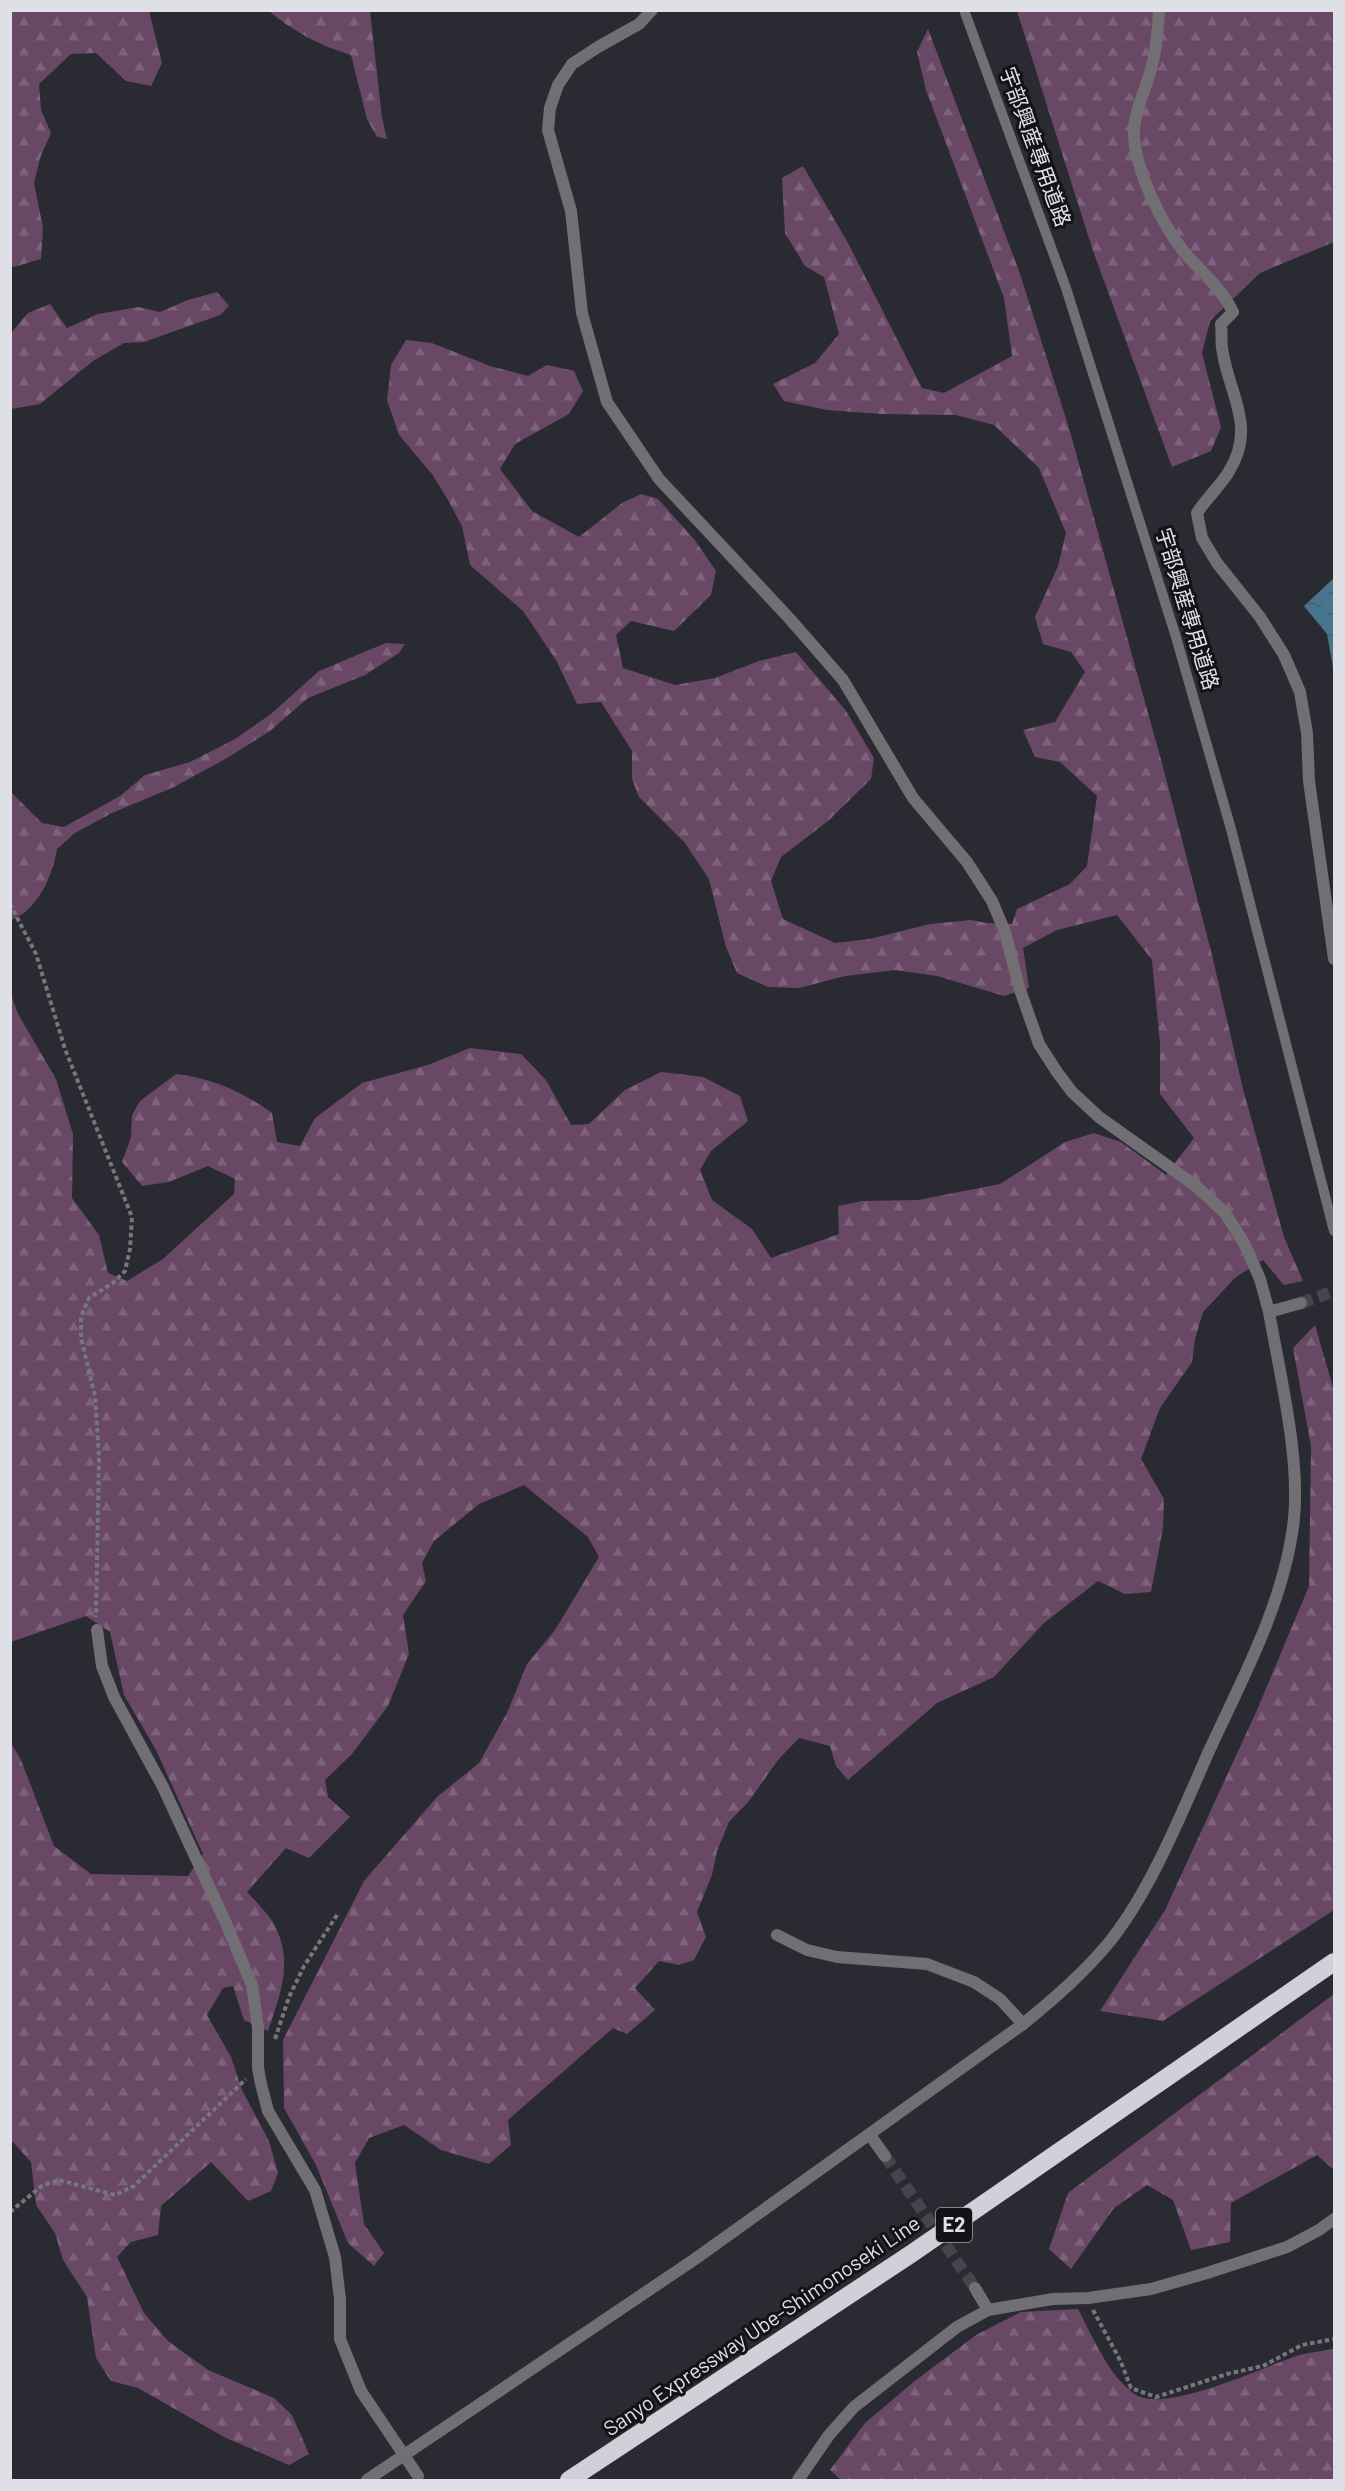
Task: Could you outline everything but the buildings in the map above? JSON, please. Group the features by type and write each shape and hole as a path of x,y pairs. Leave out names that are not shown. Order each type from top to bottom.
{"highway":[{"name":"Sanyo Expressway Ube-Shimonoseki Line","path":"569,2481 911,2254 1335,1962"}],"street":[{"path":"367,2481 695,2259 1023,2024 1074,1982 1112,1938 1152,1875 1271,1613 1285,1570 1293,1526 1294,1489 1284,1398 1269,1312 1260,1279 1244,1244 1225,1213 1196,1186 1099,1117 1072,1092 1039,1044 1019,987 1005,932 997,911 967,861 914,798 843,680 789,618 659,479 607,402 582,313 571,211 548,130 550,108 558,86 572,64 639,24 652,10"},
{"path":"1159,10 1153,64 1137,115 1134,135 1143,175 1159,214 1184,251 1224,293 1233,312 1221,324 1222,349 1239,406 1242,430 1239,448 1228,472 1197,513 1202,538 1217,563 1260,617 1284,655 1300,692 1307,733 1309,781 1335,959"},
{"path":"1269,1312 1301,1303"},
{"path":"97,1630 102,1666 114,1697 163,1787 252,1985 258,2028 258,2068 268,2111 315,2190 335,2257 340,2339 361,2391 403,2457 418,2476"},
{"path":"777,1935 807,1950 837,1957 927,1964 974,1982 1000,1999 1023,2024"},
{"path":"870,2135 885,2156"},
{"path":"798,2481 829,2435 854,2408 957,2327 988,2310 1053,2299 1088,2298 1150,2289 1287,2247 1335,2219"},
{"path":"975,2288 988,2310"}],"lane":[{"name":"宇部興産専用道路","path":"964,10 1066,288 1176,637 1231,829 1335,1231"}],"path":[{"path":"10,904 36,954 65,1049 132,1217 130,1249 125,1271 113,1283 89,1298 81,1317 81,1338 95,1396 99,1458 97,1630"},
{"path":"274,2040 294,1987 337,1915"},
{"path":"10,2212 43,2185 59,2180 115,2195 134,2186 258,2068"},
{"path":"1088,2298 1131,2388 1156,2397 1227,2374 1263,2366 1302,2345 1335,2339"}],"green space":[{"path":"10,11 149,11 162,63 151,86 126,81 96,53 71,54 39,84 41,110 51,133 40,158 34,183 43,228 41,259 14,267 10,265"},
{"path":"269,11 370,11 382,118 387,139 377,137 367,119 351,55 307,37"},
{"path":"1017,11 1334,11 1334,242 1260,273 1210,321 1202,353 1221,427 1211,451 1172,467 1092,248"},
{"path":"928,29 1019,271 1069,428 1163,767 1212,955 1243,1089 1284,1237 1303,1281 1284,1285 1263,1260 1236,1277 1203,1312 1195,1339 1192,1362 1160,1408 1141,1459 1164,1499 1163,1528 1151,1592 1125,1594 1098,1581 1044,1623 994,1677 937,1703 848,1780 836,1766 830,1746 799,1738 778,1760 749,1801 729,1822 697,1912 706,1937 694,1960 679,1965 659,1961 635,1988 655,2010 627,2034 613,2028 508,2120 511,2145 489,2164 441,2150 404,2125 369,2138 355,2163 364,2224 384,2253 374,2266 348,2243 316,2165 284,2108 283,2040 364,1881 437,1797 479,1763 507,1713 527,1664 555,1630 599,1557 588,1537 524,1485 479,1504 434,1541 422,1563 426,1581 403,1615 409,1654 388,1706 352,1754 325,1780 328,1797 350,1817 309,1858 286,1848 247,1892 276,1928 284,1954 283,1979 268,2031 244,2020 233,1986 223,1988 207,2015 231,2057 242,2090 269,2141 278,2173 271,2191 248,2201 211,2162 161,2206 158,2235 131,2242 117,2257 144,2313 168,2341 208,2370 274,2398 292,2415 309,2454 289,2465 226,2438 138,2388 111,2381 96,2358 87,2297 63,2260 55,2233 36,2205 31,2162 11,2140 11,1743 21,1760 54,1846 91,1874 188,1876 203,1854 156,1750 124,1695 110,1632 86,1616 11,1642 10,992 18,1014 56,1079 73,1134 72,1198 99,1235 108,1273 127,1281 163,1259 234,1194 235,1179 208,1166 169,1182 142,1186 122,1162 131,1137 132,1115 140,1101 176,1074 227,1087 250,1099 272,1113 277,1142 300,1146 315,1118 362,1083 428,1065 470,1048 521,1054 546,1080 571,1125 589,1124 625,1090 661,1072 703,1077 740,1096 748,1121 711,1151 700,1170 712,1200 752,1229 771,1258 839,1234 838,1206 862,1201 918,1200 1000,1184 1065,1142 1094,1133 1121,1142 1166,1175 1194,1138 1160,1094 1160,1044 1152,960 1117,915 1057,930 1023,948 1029,988 1004,996 937,976 895,970 845,976 799,988 768,987 737,973 726,947 709,879 685,843 639,797 632,779 632,751 601,702 577,704 556,660 523,611 470,565 462,526 432,474 399,435 387,400 391,365 406,340 432,343 490,366 528,376 547,365 574,371 583,391 569,414 515,444 500,469 532,511 579,537 622,503 641,494 658,499 694,539 716,571 711,595 674,631 631,621 616,635 623,668 675,685 715,678 759,661 796,652 846,711 874,758 871,779 828,821 781,857 771,881 783,919 835,943 870,939 930,924 971,920 1012,924 1017,909 1070,884 1087,866 1097,796 1060,762 1035,757 1023,730 1055,722 1085,672 1071,652 1043,644 1035,617 1058,566 1066,533 1039,468 994,425 956,415 881,414 827,410 784,401 773,384 815,363 839,334 824,277 805,266 785,233 782,178 803,166 848,243 922,388 944,393 1012,356 1004,298 926,90 917,52"},
{"path":"217,292 229,306 220,315 144,342 124,343 93,361 40,404 11,409 11,333 28,313 50,304 67,328 98,314 138,307 160,312 188,300"},
{"path":"386,643 405,644 399,653 365,675 308,698 270,731 227,758 174,787 112,813 75,833 57,849 50,874 38,898 25,912 11,920 11,792 42,823 64,827 120,796 145,775 190,762 235,739 271,714 319,671"},
{"path":"1315,1325 1334,1391 1334,1910 1163,2021 1100,2011 1165,1910 1257,1710 1309,1586 1311,1446 1293,1348"},
{"path":"1334,1994 1334,2170 1317,2155 1231,2203 1230,2242 1191,2250 1173,2200 1147,2185 1114,2208 1071,2269 1049,2249 1068,2193"},
{"path":"1078,2309 1108,2365 1133,2393 1147,2399 1191,2394 1303,2354 1334,2349 1334,2480 841,2480 830,2470 865,2423 916,2380 976,2335 1021,2312"}],"water":[{"path":"1334,578 1334,673 1327,634 1304,606"}],"tunnel":[{"path":"1301,1303 1334,1291"},
{"path":"885,2156 975,2288"}]}
